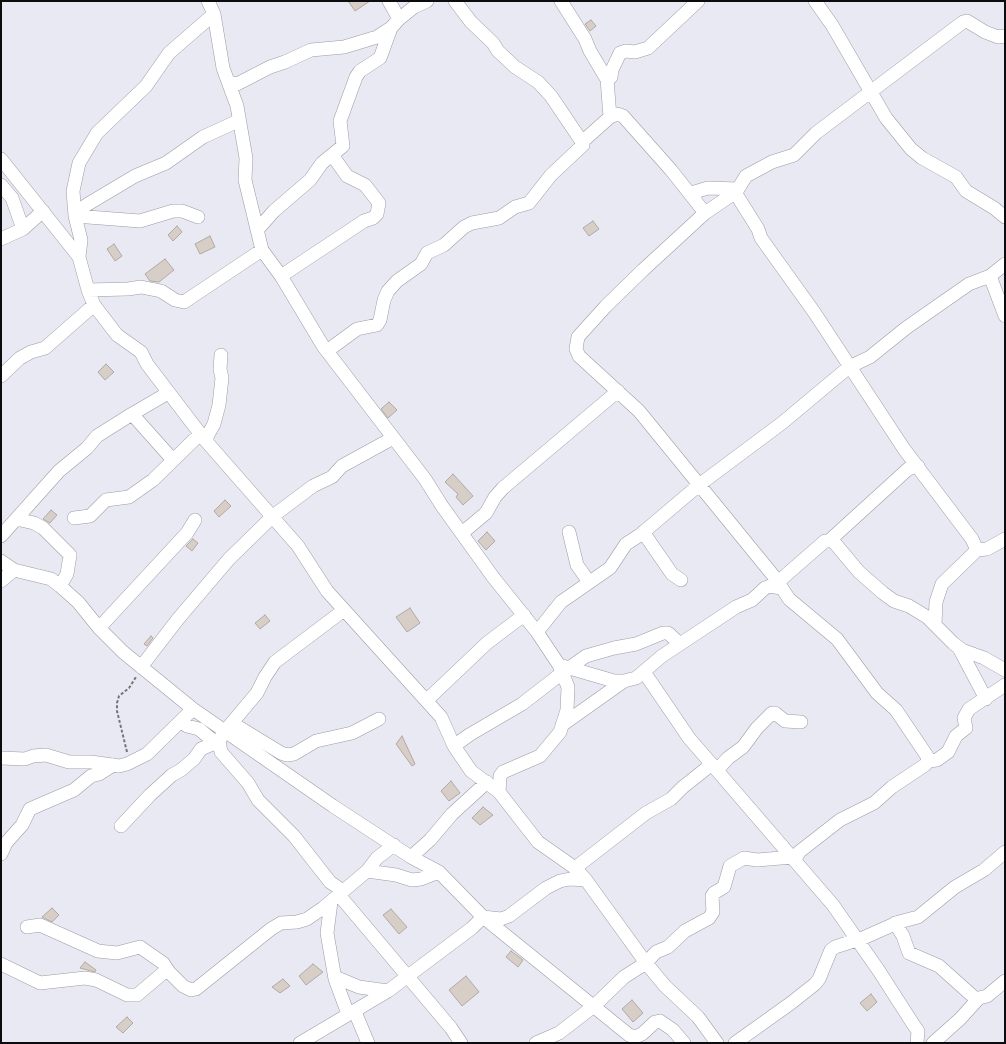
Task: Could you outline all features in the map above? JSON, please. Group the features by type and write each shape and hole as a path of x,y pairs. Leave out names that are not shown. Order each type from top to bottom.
{"street":[{"path":"258,229 274,211 310,180 322,163 343,146 344,142 339,125 356,77 360,70 380,58 395,24 389,1"},
{"path":"232,85 270,66 285,62 311,50 344,46 377,37 395,24 414,7 427,1"},
{"path":"455,1 471,22 494,44 498,52 515,67 538,82 551,96 582,142"},
{"path":"561,1 585,39 590,51 607,79 610,117"},
{"path":"607,79 611,77 612,70 620,53 623,51 635,52 648,48 698,1"},
{"path":"815,1 832,25 886,118 911,149 922,158 956,177 966,191 994,208 1005,217"},
{"path":"212,5 223,68 232,85 237,106 238,121 246,158 245,180 262,250 281,276 327,351 425,479 493,577 537,632 563,669 568,687 567,710 560,732 540,756 503,772 500,776 499,792"},
{"path":"212,5 168,53 146,86 97,133 79,163 73,191 81,240 79,257 88,290 94,305 117,335 141,352 147,364 202,437 298,546 327,591 427,700 441,718 454,746 471,771 499,792 538,842 575,868 586,880 646,963 665,986 698,1017 717,1043"},
{"path":"928,761 927,756 896,710 877,693 837,639 789,599 639,412 579,356 576,349 578,337 606,306 706,213 737,191 746,176 772,162 794,155 816,133 963,22 967,21 985,32 998,37 1005,36"},
{"path":"327,351 357,329 377,325 380,320 384,300 388,291 397,281 421,264 427,253 444,245 472,223 499,218 515,207 529,203 551,175 581,148 582,142 610,117 617,114 624,116 691,193 706,213"},
{"path":"77,216 78,211 88,204 135,176 166,163 202,137 238,121"},
{"path":"281,276 377,214 379,203 365,185 347,176 332,155"},
{"path":"1,159 79,257"},
{"path":"1,185 12,198 23,229"},
{"path":"691,193 708,188 737,191"},
{"path":"737,191 758,229 761,238 814,312 908,454 913,467 972,539 978,550"},
{"path":"1,239 23,229 42,211"},
{"path":"77,216 140,221 173,211 182,211 198,217"},
{"path":"88,290 110,288 128,289 141,287 161,291 175,300 184,302 262,250"},
{"path":"537,632 561,602 610,568 626,544 643,532 699,485 782,423 849,366 870,357 906,328 963,288 990,276 1005,264"},
{"path":"990,276 1005,316"},
{"path":"1,376 20,358 31,352 45,348 94,305"},
{"path":"74,518 90,516 106,500 129,497 153,480 172,460 202,437 214,424 222,378 220,369 221,355"},
{"path":"863,388 870,357"},
{"path":"462,533 486,513 495,497 514,478 618,391"},
{"path":"1,536 59,471 87,448 97,436 168,393"},
{"path":"132,414 172,460"},
{"path":"140,667 178,619 229,559 273,516 313,486 332,476 342,466 393,438"},
{"path":"563,669 614,681 624,681 636,678 662,656 736,607 752,600 765,588 776,584 817,548 830,540 913,467"},
{"path":"16,519 34,523 43,528 70,555 67,574 60,586"},
{"path":"99,628 187,533 195,520"},
{"path":"569,532 577,565 589,582"},
{"path":"643,532 672,574 681,580"},
{"path":"935,625 936,602 942,584 978,550 987,549 1005,539"},
{"path":"830,540 836,544 859,572 883,593 894,601 915,609 927,617 958,647 1005,670"},
{"path":"1,561 14,570 51,579 78,602 99,628 140,667 193,709 333,806 411,857 439,872 483,918 629,1035 635,1037 642,1034 655,1022 660,1021 673,1030 684,1043"},
{"path":"1,581 14,570"},
{"path":"121,826 150,795 172,775 181,770 194,759 201,749 225,732 257,693 275,662 344,610"},
{"path":"427,700 487,643 524,615"},
{"path":"454,746 469,735 522,704 563,669 586,656 614,648 636,644 664,633 668,633 680,644"},
{"path":"958,647 986,699"},
{"path":"644,672 689,738 766,828 793,855 833,905 918,1031 917,1043"},
{"path":"562,725 624,681"},
{"path":"536,1043 559,1033 594,1006 624,977 646,963 656,952 668,947 685,932 709,918 713,912 712,896 724,887 730,866 744,858 757,860 793,855 840,820 874,803 892,787 925,765 928,761 937,760 948,752 956,736 966,728 964,718 969,709 1005,685"},
{"path":"1,758 25,759 33,756 46,755 69,762 91,762 113,765 127,764 147,754 193,709"},
{"path":"575,868 646,813 671,799 683,787 743,747 757,728 772,713 775,713 785,721 801,722"},
{"path":"181,721 187,726 199,729 211,739 225,732 288,755 294,754 316,741 352,734 379,719"},
{"path":"225,732 221,752 248,783 258,800 294,836 330,882 337,896 441,1017 461,1043"},
{"path":"1,854 6,843 22,825 30,809 74,790 91,776 99,774 113,765"},
{"path":"411,857 430,840 452,814 487,782"},
{"path":"27,927 40,925 98,951 116,953 140,947 163,963 169,972 183,986 191,990 196,990 271,929 281,923 297,922 307,919 368,871 377,858 394,845"},
{"path":"735,1043 815,984 824,968 831,950 835,947 858,940 895,923 918,917 955,887 984,870 1005,852"},
{"path":"368,871 396,875 412,880 421,880 439,872"},
{"path":"300,1043 388,990 472,928 483,918 501,919 508,916 546,888 560,881 570,879 586,880"},
{"path":"337,896 327,933 335,977 368,1043"},
{"path":"895,923 903,936 909,953 939,966 977,1000"},
{"path":"881,929 905,943"},
{"path":"1,964 40,983 85,978 96,980 118,992 132,996 140,992 163,972 169,972"},
{"path":"335,977 359,987 388,990"},
{"path":"933,1043 960,1020 977,1000 982,996 987,996 1005,981"}],"path":[{"path":"127,764 127,753 117,703 119,696 132,684 140,667"}],"building":[{"path":"348,1 370,1 355,11"},
{"path":"591,20 596,26 590,31 585,24"},
{"path":"593,221 599,229 589,236 583,228"},
{"path":"177,226 182,232 173,241 168,235"},
{"path":"210,236 215,247 200,254 195,244"},
{"path":"114,244 122,256 115,261 107,249"},
{"path":"165,259 174,270 159,282 150,281 145,274"},
{"path":"106,364 114,372 105,380 98,372"},
{"path":"389,402 397,410 388,418 381,409"},
{"path":"453,474 473,496 463,505 456,497 458,494 445,482"},
{"path":"225,500 231,506 219,517 214,511"},
{"path":"51,510 57,515 50,523 43,519"},
{"path":"487,532 495,541 486,550 478,541"},
{"path":"193,539 198,543 192,551 186,546"},
{"path":"410,608 420,623 407,632 396,617"},
{"path":"265,615 270,621 260,629 255,623"},
{"path":"151,636 153,638 147,646 144,644"},
{"path":"402,736 415,764 412,766 396,744"},
{"path":"451,781 460,793 449,801 441,791"},
{"path":"483,807 493,815 480,825 472,818"},
{"path":"52,908 59,915 52,922 42,917"},
{"path":"391,909 407,927 399,934 383,915"},
{"path":"511,951 523,960 518,967 506,957"},
{"path":"85,962 96,970 95,972 80,968"},
{"path":"313,964 323,972 306,985 299,976"},
{"path":"466,976 479,992 462,1006 449,990"},
{"path":"283,979 290,986 280,993 272,987"},
{"path":"871,994 877,1002 867,1011 860,1003"},
{"path":"632,1000 643,1013 633,1022 622,1009"},
{"path":"127,1017 133,1023 123,1033 116,1027"}]}
